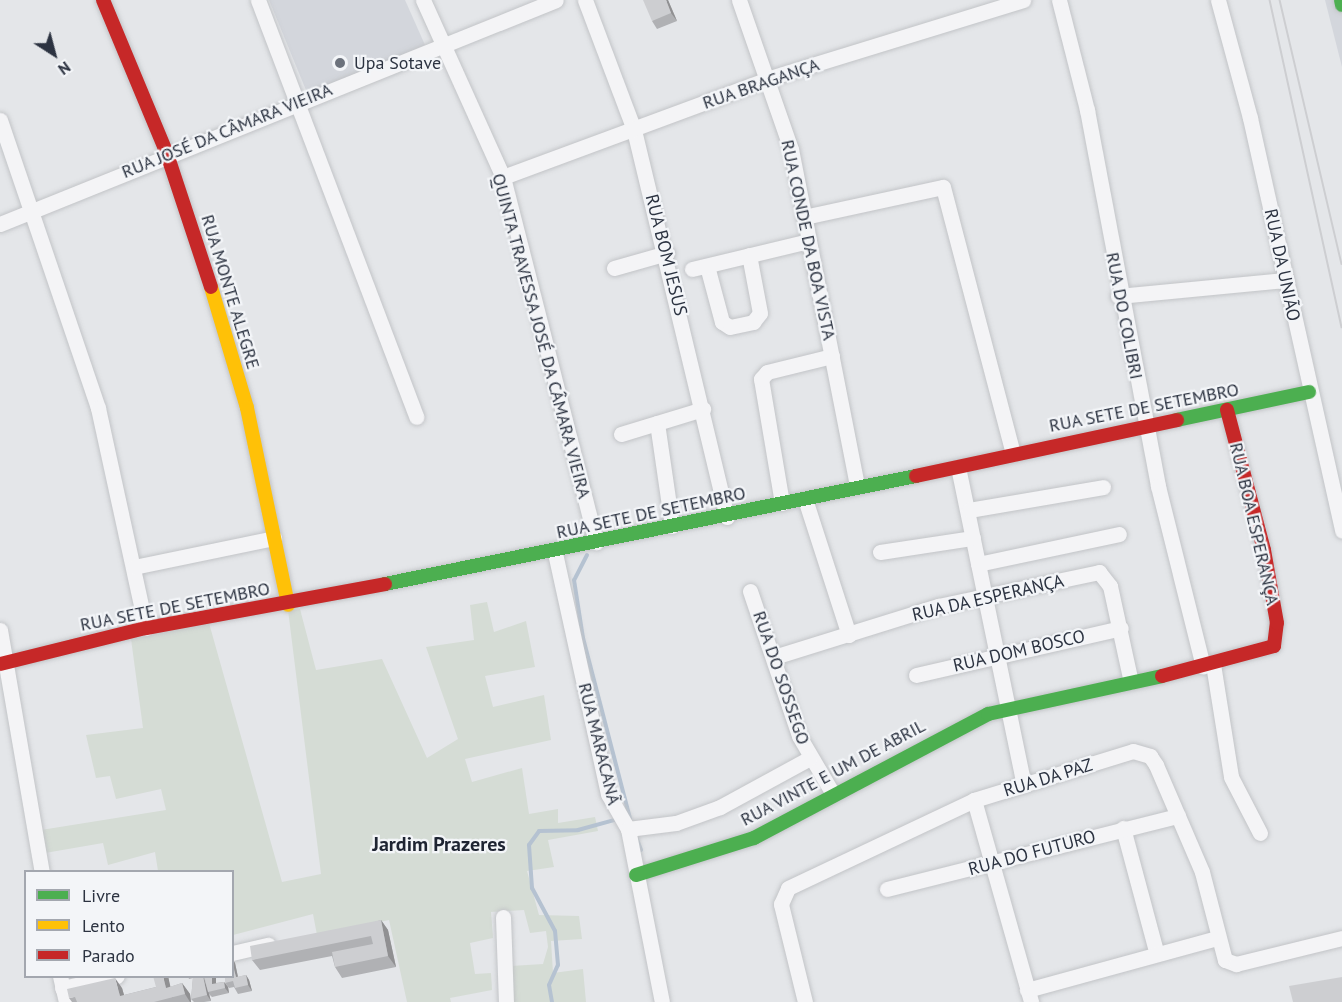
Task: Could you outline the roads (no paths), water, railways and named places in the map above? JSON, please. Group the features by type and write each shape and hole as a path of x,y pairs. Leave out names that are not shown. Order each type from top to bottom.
{"street":[{"name":"RUA MONTE ALEGRE","path":"103,0 167,154 247,408 288,605"},
{"path":"258,0 300,102 416,417"},
{"name":"QUINTA TRAVESSA JOSÉ DA CÂMARA VIEIRA","path":"423,0 503,177 596,542"},
{"name":"RUA JOSÉ DA CÂMARA VIEIRA","path":"0,224 167,154 555,0"},
{"name":"RUA BOM JESUS","path":"585,0 634,130 667,254 727,517"},
{"name":"RUA CONDE DA BOA VISTA","path":"739,0 770,78 804,217 857,485"},
{"name":"RUA BRAGANÇA","path":"503,177 770,78 1023,0"},
{"name":"RUA DO COLIBRI","path":"1059,0 1087,110 1118,296 1145,422 1208,665"},
{"name":"RUA DA UNIÃO","path":"1218,0 1250,118 1309,392 1342,531"},
{"path":"1341,0 1342,5"},
{"path":"0,120 34,209 98,408 146,628"},
{"path":"804,217 943,187 1013,454"},
{"path":"749,255 759,316 730,327 722,322 699,268 749,255 809,241"},
{"path":"614,268 667,254"},
{"path":"1118,296 1285,280"},
{"path":"782,503 761,379 767,372 832,356"},
{"name":"RUA SETE DE SETEMBRO","path":"3,663 146,628 288,605 555,553 672,526 727,517 857,485 958,467 1145,422 1227,410 1309,392"},
{"path":"621,434 703,409"},
{"name":"RUA BOA ESPERANÇA","path":"1131,682 1260,654 1274,646 1277,637 1264,549 1227,410"},
{"path":"657,423 672,526"},
{"path":"958,467 969,510 978,564 1001,654 1024,785"},
{"path":"969,510 1103,487"},
{"path":"805,499 849,635"},
{"path":"978,564 1119,534"},
{"path":"134,567 274,538"},
{"path":"880,552 973,538"},
{"name":"RUA MARACANÃ","path":"555,553 608,794 628,829 662,1002"},
{"name":"RUA DA ESPERANÇA","path":"774,657 938,606 986,598 1099,572 1107,578 1121,628"},
{"name":"RUA DO SOSSEGO","path":"750,591 810,758 833,794"},
{"path":"1010,707 1131,682 1121,628"},
{"name":"RUA DOM BOSCO","path":"916,675 1121,628"},
{"path":"0,630 3,663 42,870"},
{"path":"1208,665 1231,777 1260,833"},
{"name":"RUA VINTE E UM DE ABRIL","path":"636,875 754,838 946,733 1010,707"},
{"name":"RUA DA PAZ","path":"805,1002 781,904 782,894 806,878 974,801 1142,752 1156,765 1202,872 1219,944"},
{"path":"628,829 676,823 720,807 810,758"},
{"path":"974,801 990,865 1029,996 1156,951 1219,944 1236,964 1342,938"},
{"name":"RUA DO FUTURO","path":"887,889 1178,816"},
{"path":"1123,828 1156,951"},
{"path":"503,917 506,1002"},
{"path":"234,952 274,944"},
{"path":"63,989 109,978"}],"waterway":[{"path":"587,555 574,580 583,638 630,819"},
{"path":"552,1002 549,985 558,965 555,931 532,888 529,845 539,831 578,830 618,819"},
{"path":"636,837 641,850"}],"tram line":[{"path":"1270,0 1342,327"},
{"path":"1280,0 1342,264"}],"place":[{"name":"Upa Sotave","path":"340,63"}],"district":[{"name":"Jardim Prazeres","path":"439,844"}]}
